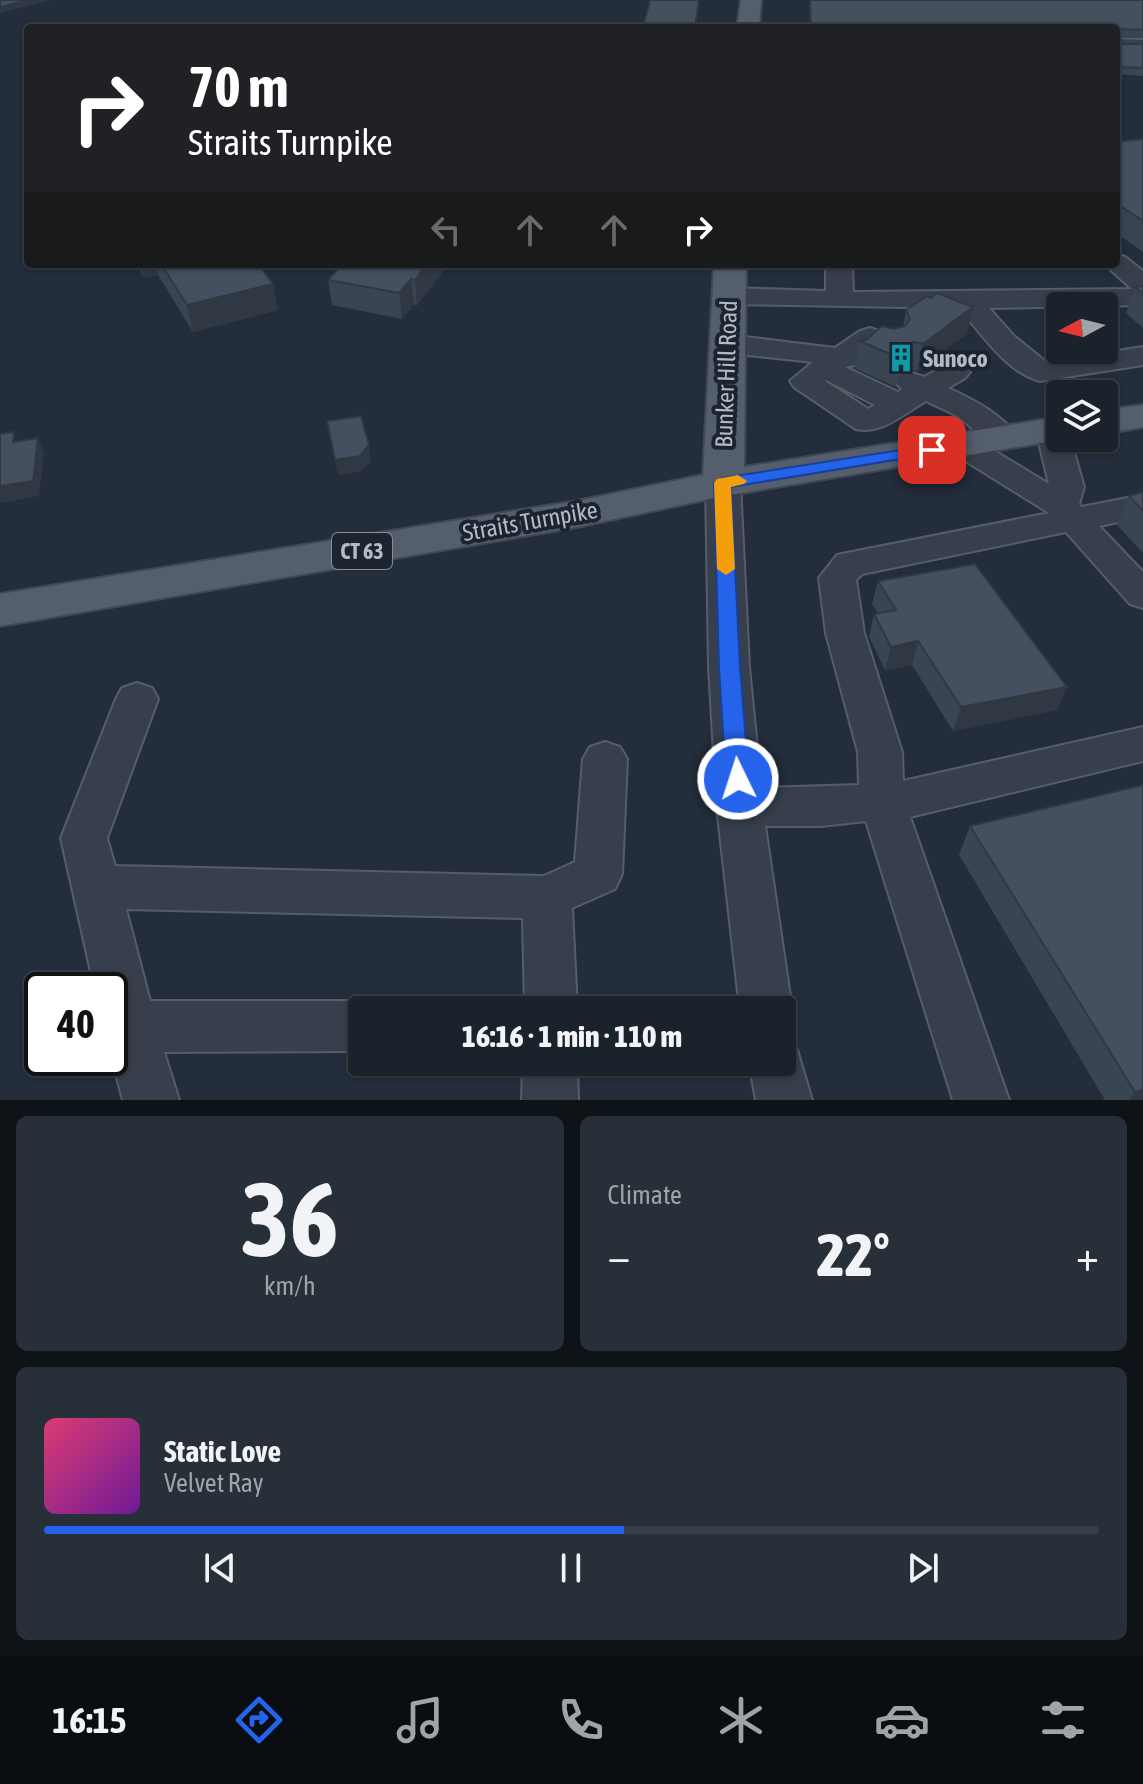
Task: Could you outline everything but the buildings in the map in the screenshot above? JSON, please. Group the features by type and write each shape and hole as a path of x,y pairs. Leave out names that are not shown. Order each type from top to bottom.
{"main road":[{"path":"748,24 751,0"},
{"name":"Bunker Hill Road","path":"723,483 729,280"},
{"path":"1118,420 1143,416"},
{"name":"Straits Turnpike","path":"0,610 577,514 723,483 1046,431"}],"street":[{"path":"1120,44 1143,45"},
{"path":"1120,265 1143,285"},
{"path":"839,268 840,300"},
{"path":"729,280 840,300 1143,297"},
{"path":"967,300 1004,342 1040,372 1143,356"},
{"path":"843,362 870,337 888,344"},
{"path":"728,344 843,362 915,383 969,410 1002,438"},
{"path":"962,445 1068,514 1143,595"},
{"path":"1060,452 1068,514"},
{"name":"Bunker Hill Road","path":"723,483 729,667 740,807 764,996"},
{"path":"981,1100 882,801 880,752 845,633 837,578 850,564 1068,514 1143,506"},
{"path":"137,699 84,838 151,1100"},
{"path":"740,807 821,807 915,798 1143,744"},
{"path":"96,887 547,897 598,874 605,759"},
{"path":"547,897 551,996"},
{"path":"130,1027 348,1026"},
{"path":"550,1076 550,1100"},
{"path":"779,1076 784,1100"}],"slow traffic":[{"path":"726,569 723,483 738,481"}],"place":[{"name":"Sunoco","path":"901,358"}],"route":[{"path":"738,779 729,667 723,483 932,450"}]}
